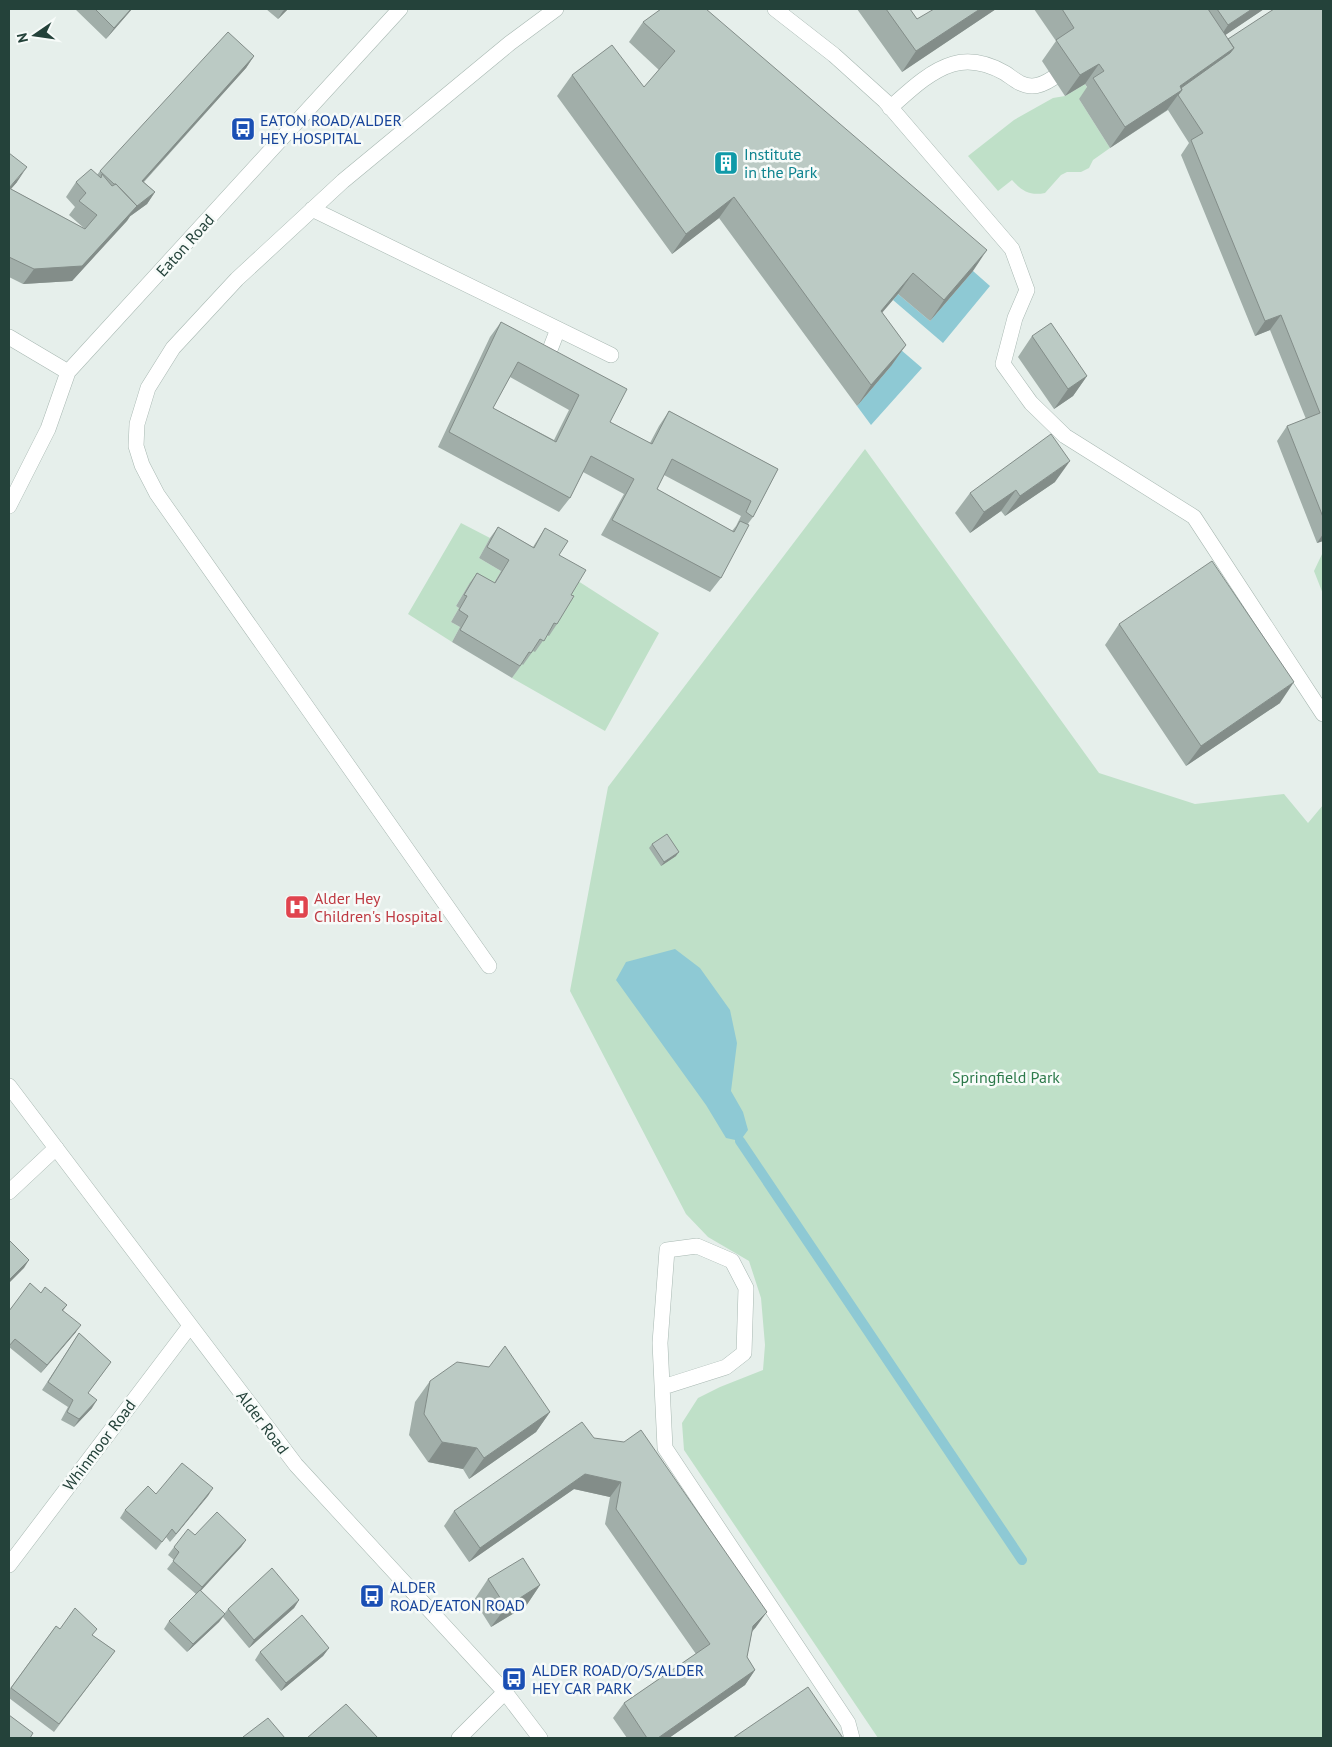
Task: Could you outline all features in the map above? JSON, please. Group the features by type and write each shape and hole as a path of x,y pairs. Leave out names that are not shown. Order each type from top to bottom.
{"street":[{"name":"Eaton Road","path":"9,506 48,429 68,372 400,9"},
{"path":"489,966 157,494 142,465 136,446 137,424 148,388 173,348 237,279 343,180 502,49 556,9"},
{"path":"775,9 834,55 890,108 1012,249 1027,290 1015,318 1003,364 1031,403 1065,436 1194,517 1323,714"},
{"path":"890,108 924,79 950,65 960,63 983,64 1024,85 1042,84 1053,78"},
{"path":"312,209 612,355"},
{"path":"544,365 558,329"},
{"path":"9,337 68,372"},
{"name":"Alder Road","path":"9,1086 296,1465 505,1692 540,1738"},
{"path":"9,1192 56,1148"},
{"path":"663,1387 726,1367 744,1353 746,1288 732,1261 697,1246 666,1250 660,1343 665,1448 848,1722 852,1738"},
{"name":"Whinmoor Road","path":"9,1565 190,1326"},
{"path":"459,1738 505,1692"}],"green space":[{"path":"1085,84 1089,92 1079,99 1110,148 1093,160 1089,168 1081,172 1067,172 1061,175 1045,193 1035,194 1027,192 1012,180 998,191 968,156 1014,120 1053,98 1065,96"},
{"name":"Springfield Park","path":"865,449 1099,773 1195,804 1284,794 1308,823 1323,805 1323,1738 878,1738 684,1450 682,1423 698,1398 763,1370 765,1345 761,1298 749,1261 708,1237 686,1214 570,991 608,787"},
{"path":"461,523 490,538 479,558 501,571 487,595 469,584 456,606 459,608 451,622 460,627 452,642 408,614"},
{"path":"1323,552 1323,594 1314,571"},
{"path":"578,581 659,633 605,731 512,678 546,634 549,635"}],"water":[{"path":"973,271 990,286 943,343 893,300 898,294 930,321"},
{"path":"872,325 922,368 871,425 857,406 891,366"},
{"path":"675,949 700,968 730,1010 737,1043 731,1091 743,1112 748,1130 740,1141 726,1138 706,1105 616,980 626,962"}],"building":[{"path":"95,9 131,9 114,28"},
{"name":"Institute in the Park","path":"661,9 706,9 987,250 944,300 913,273 881,311 906,345 871,385 734,197 686,234 572,75 612,45 644,87 675,51 643,22"},
{"path":"886,9 910,9 917,19 934,9 980,9 916,51"},
{"path":"1062,9 1208,9 1234,48 1180,86 1182,90 1125,127 1093,78 1104,71 1099,64 1080,75 1056,40 1074,28"},
{"path":"1217,9 1252,9 1228,25"},
{"path":"1274,9 1323,9 1323,517 1287,426 1320,413 1281,315 1265,321 1191,140 1203,133 1178,95 1182,90 1181,88 1230,53 1234,48 1228,39"},
{"path":"228,32 254,56 142,181 155,192 137,206 116,184 100,171"},
{"path":"9,153 27,167 9,188"},
{"path":"91,169 101,178 102,174 112,186 116,184 137,206 82,266 34,269 9,257 9,188 85,229 97,215 79,201 86,193 76,182"},
{"path":"501,322 627,389 610,422 652,444 669,411 778,469 753,517 746,512 751,501 672,459 657,489 734,532 740,521 749,525 721,578 612,520 634,479 591,456 570,498 449,432","holes":["518,362 579,395 556,442 493,408"]},
{"path":"1051,323 1087,376 1068,389 1032,336"},
{"path":"1051,434 1070,461 1020,496 1016,490 984,512 970,493"},
{"path":"498,527 534,548 545,528 568,541 559,555 586,570 571,595 574,596 557,624 554,623 544,641 540,639 520,666 460,630 468,616 459,610 467,596 464,595 477,573 495,583 509,560 487,547"},
{"path":"1212,561 1294,682 1201,746 1119,624"},
{"path":"667,834 679,852 664,862 652,844"},
{"path":"9,1240 29,1260 9,1280"},
{"path":"30,1283 41,1293 45,1287 67,1305 62,1310 81,1325 47,1365 15,1339 9,1346 9,1311"},
{"path":"79,1333 111,1362 88,1393 97,1400 79,1419 67,1412 73,1400 48,1382"},
{"path":"505,1346 550,1412 484,1458 477,1448 442,1442 424,1414 430,1381 457,1362 489,1367"},
{"path":"582,1422 594,1438 624,1442 641,1430 767,1612 753,1626 747,1657 755,1670 658,1738 647,1738 624,1703 710,1644 616,1509 621,1482 585,1474 480,1548 454,1511"},
{"path":"182,1463 213,1488 176,1534 172,1529 162,1542 125,1510 148,1486 156,1494"},
{"path":"217,1512 246,1540 202,1587 173,1561 179,1552 174,1547 188,1529 195,1535"},
{"path":"523,1558 540,1585 506,1607 488,1579"},
{"path":"272,1568 299,1600 254,1640 228,1609"},
{"path":"200,1590 225,1614 193,1644 169,1621"},
{"path":"75,1608 97,1629 92,1635 115,1651 59,1724 11,1688 56,1626 60,1629"},
{"path":"302,1615 329,1648 286,1683 260,1652"},
{"path":"808,1687 843,1738 733,1738"},
{"path":"346,1704 378,1738 307,1738"},
{"path":"9,1715 33,1733 30,1738 9,1738"},
{"path":"268,1718 285,1738 243,1738 243,1737"}],"waterway":[{"path":"740,1141 1022,1560"}],"place":[{"name":"EATON ROAD/ALDER HEY HOSPITAL","path":"243,129"},
{"name":"Institute in the Park","path":"726,163"},
{"name":"Alder Hey Children's Hospital","path":"297,907"},
{"name":"ALDER ROAD/EATON ROAD","path":"372,1596"},
{"name":"ALDER ROAD/O/S/ALDER HEY CAR PARK","path":"514,1679"}]}
